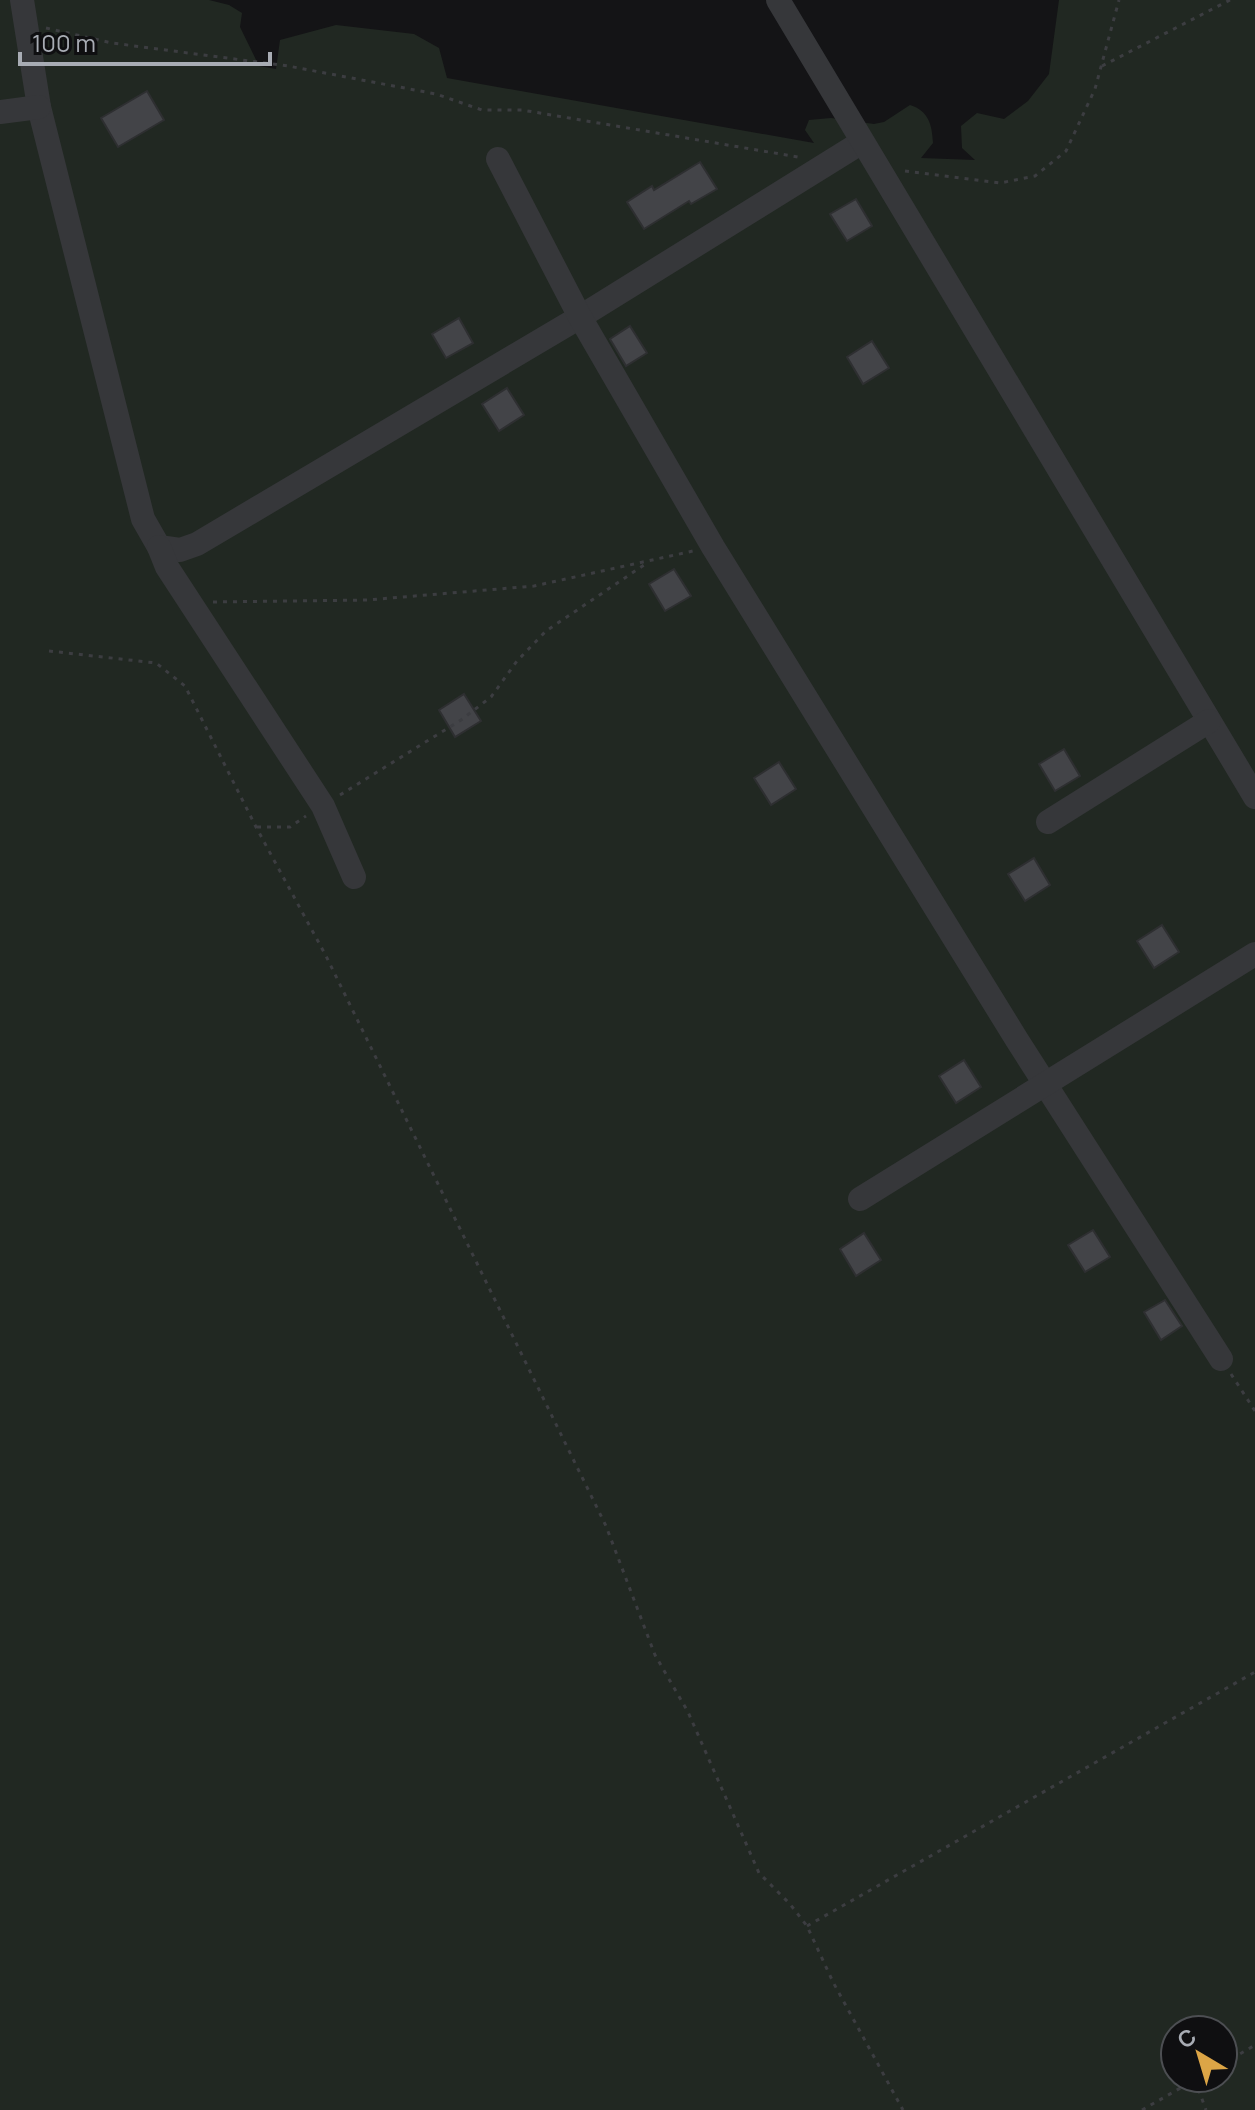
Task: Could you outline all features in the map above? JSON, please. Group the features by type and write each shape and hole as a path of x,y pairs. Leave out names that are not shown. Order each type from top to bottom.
{"lane":[{"path":"778,0 1255,797"},
{"path":"23,12 39,107 143,519 167,567 323,806 354,877"},
{"path":"0,112 39,107"},
{"path":"159,547 180,550 197,544 580,317 862,142"},
{"path":"498,159 580,317 713,547 1045,1084 1221,1359"},
{"path":"1048,822 1209,721"},
{"path":"860,1199 1255,954"}],"path":[{"path":"893,169 1000,183 1035,176 1066,151 1095,89 1119,0"},
{"path":"1102,66 1230,0"},
{"path":"23,12 112,43 288,66 436,94 482,110 522,110 802,158"},
{"path":"192,602 367,600 534,586 713,547"},
{"path":"256,827 290,827 461,720 491,697 517,661 546,631 650,561"},
{"path":"49,651 156,663 185,686 326,956 606,1526 655,1655 688,1712 759,1873 807,1926 833,1982 903,2110"},
{"path":"1221,1359 1255,1411"},
{"path":"807,1926 1255,1672"},
{"path":"1142,2110 1170,2094"}],"shaded area":[{"path":"0,0 209,0 229,5 242,13 240,27 259,66 276,69 280,40 336,25 414,34 439,48 447,78 814,143 805,130 809,120 831,118 874,124 884,122 910,105 925,115 932,130 933,143 921,158 975,160 962,148 961,126 977,113 1004,119 1028,101 1049,74 1059,0 1255,0 1255,2110 0,2110"}],"building":[{"path":"147,91 164,120 118,147 101,118"},
{"path":"700,162 717,189 691,204 689,201 644,229 627,202 652,186 654,190"},
{"path":"856,199 872,226 847,241 830,214"},
{"path":"459,318 473,343 446,358 432,334"},
{"path":"630,326 647,353 626,366 610,339"},
{"path":"872,341 889,368 863,384 847,357"},
{"path":"507,388 524,415 499,431 482,404"},
{"path":"674,569 691,596 665,611 649,584"},
{"path":"464,694 481,721 455,737 439,710"},
{"path":"1064,749 1080,776 1055,791 1039,764"},
{"path":"779,762 796,789 771,805 754,778"},
{"path":"1034,858 1050,885 1025,901 1008,874"},
{"path":"1162,925 1179,952 1154,968 1137,941"},
{"path":"964,1060 981,1087 956,1103 939,1076"},
{"path":"1093,1230 1110,1257 1085,1272 1068,1245"},
{"path":"864,1233 881,1260 856,1276 840,1249"},
{"path":"1165,1300 1182,1326 1161,1340 1144,1312"}]}
